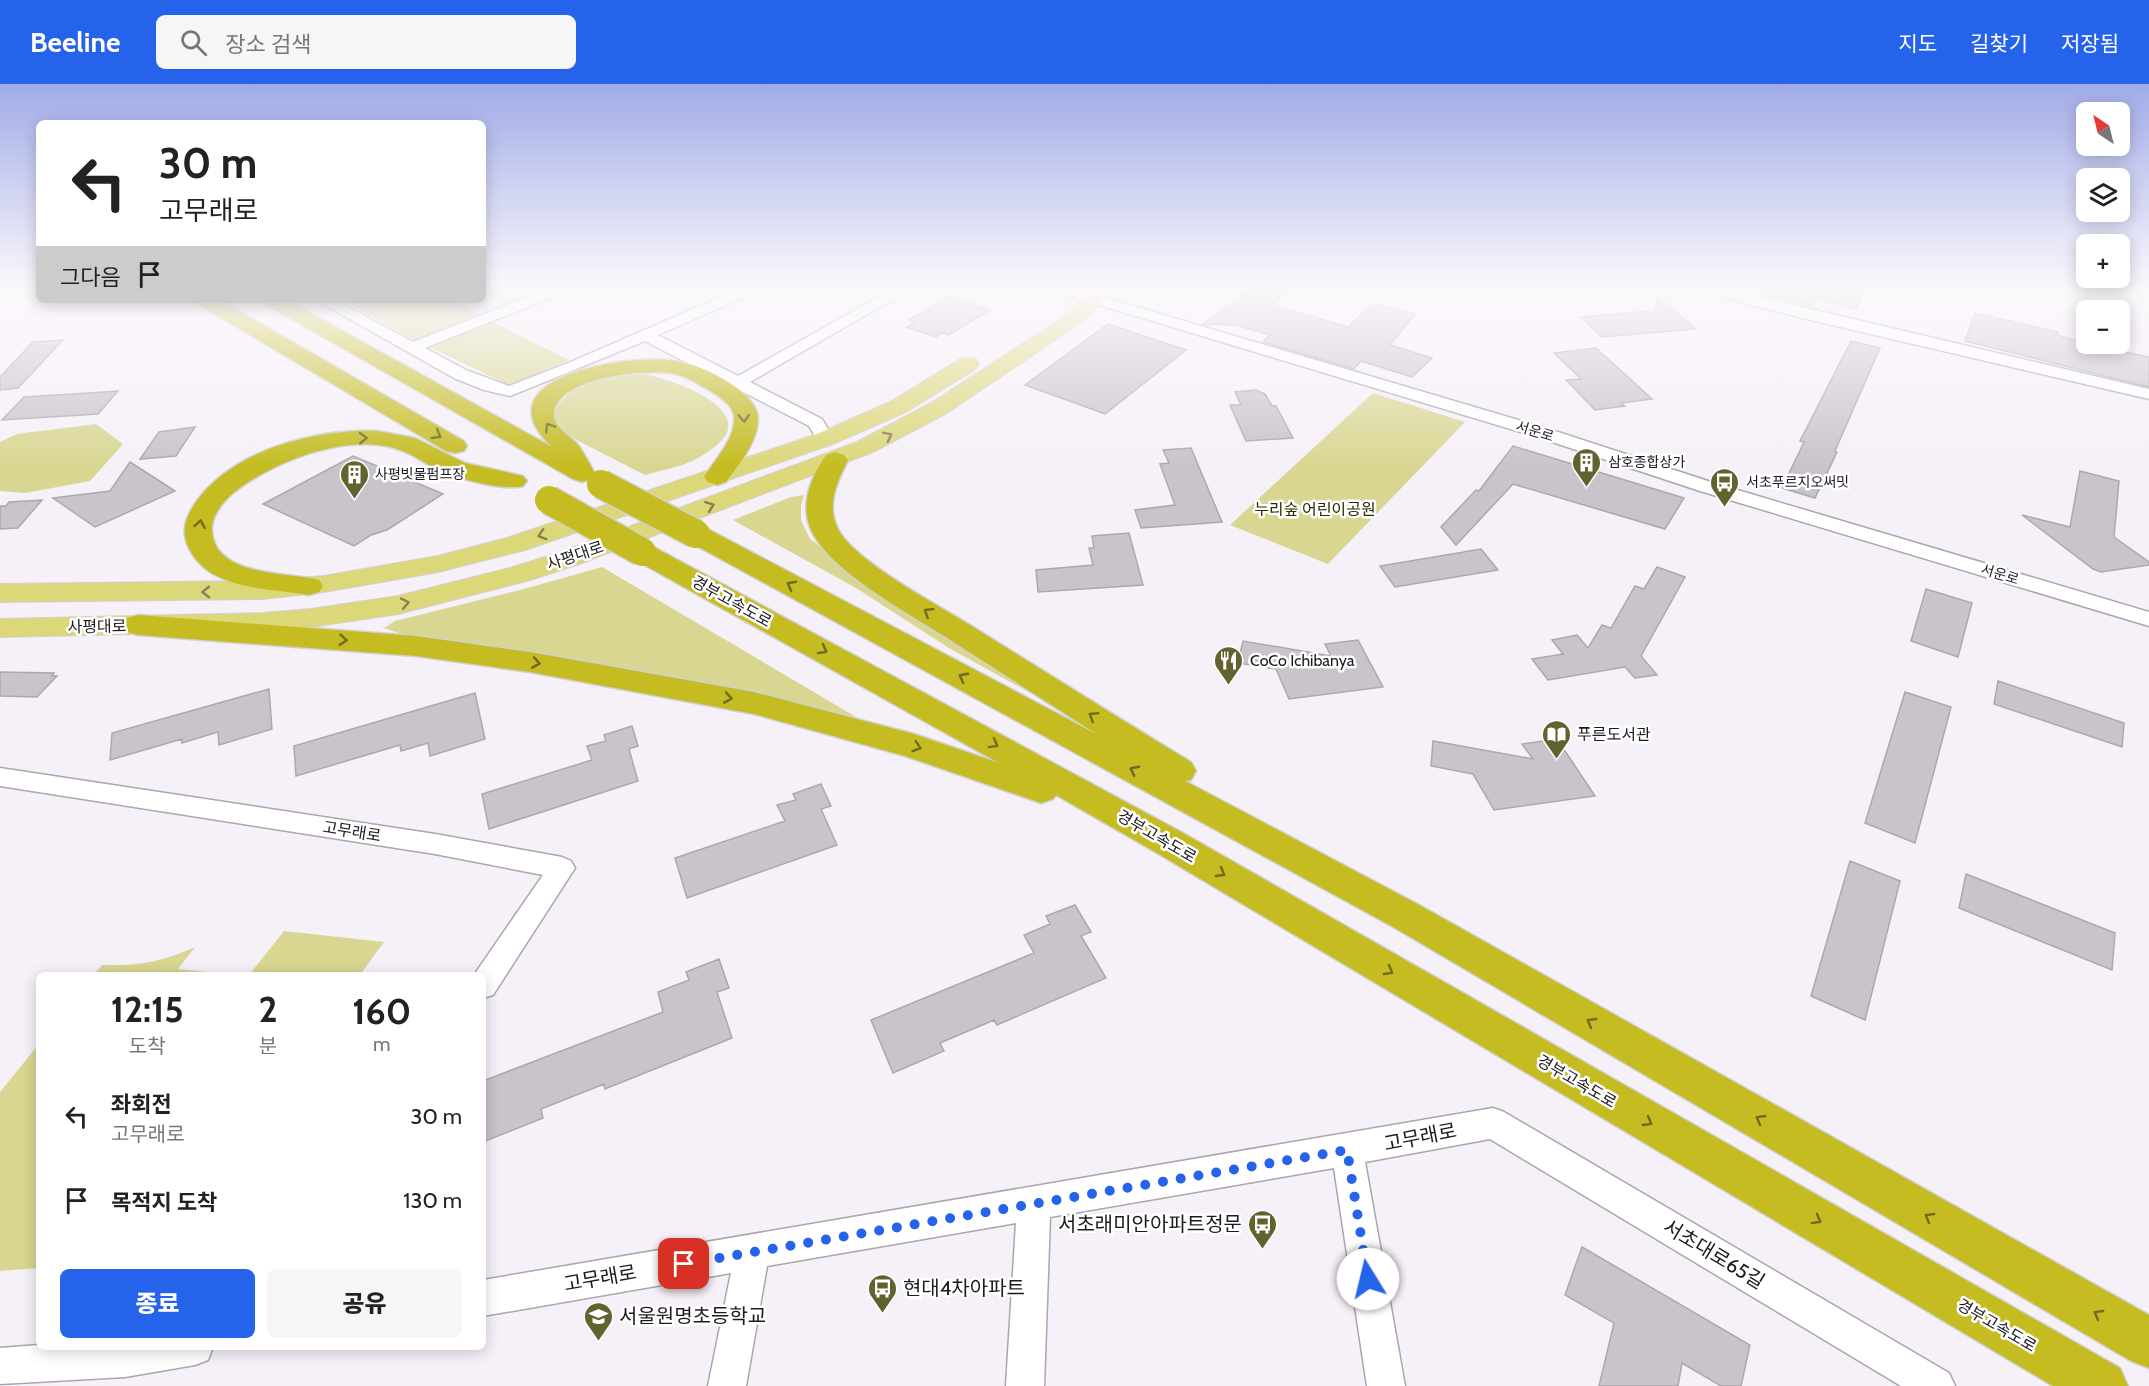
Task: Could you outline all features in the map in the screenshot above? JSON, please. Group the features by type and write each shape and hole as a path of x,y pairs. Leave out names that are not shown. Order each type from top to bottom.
{"highway":[{"name":"경부고속도로","path":"285,347 514,481 1170,843 2102,1386"},
{"path":"355,347 591,479 1408,917 2149,1343"},
{"path":"591,479 544,422 542,415 545,404 559,388 587,375 617,368 646,365 674,367 695,375 724,390 745,410 743,435 717,477"},
{"path":"309,586 243,576 222,567 207,555 200,542 199,520 208,503 229,483 261,463 314,444 346,439 386,438 419,449 455,468 514,481"},
{"path":"830,449 818,508 822,530 838,550 882,583 1408,917"},
{"path":"138,625 416,646 530,662 754,703 914,746 994,772 1170,843"}],"main road":[{"name":"사평대로","path":"0,593 209,592 309,586 380,576 480,554 717,477 830,449 875,443 939,408 1032,347"},
{"name":"사평대로","path":"0,628 311,618 363,611 460,591 570,558 830,449"}],"street":[{"path":"412,348 460,374 510,391 617,347"},
{"path":"668,347 816,423 830,449"},
{"path":"737,383 801,347"},
{"name":"서운로","path":"1273,347 1707,487 2149,619"},
{"path":"1947,347 2149,394"},
{"name":"고무래로","path":"0,777 435,844 562,868 486,982"},
{"name":"고무래로","path":"486,1297 1493,1123"},
{"name":"서초대로65길","path":"1493,1123 1936,1386"},
{"path":"1347,1150 1386,1386"},
{"path":"1025,1386 1035,1204"},
{"path":"728,1386 752,1252"},
{"path":"0,1366 125,1359 178,1350"}],"green space":[{"path":"429,347 543,347 569,360 507,384"},
{"path":"644,374 667,380 710,400 727,418 728,429 724,438 711,450 692,461 645,475 559,431 554,422 554,411 572,392 593,381 605,378"},
{"name":"누리숲 어린이공원","path":"1373,393 1465,422 1328,564 1230,525"},
{"path":"96,424 123,444 90,481 25,493 0,491 0,442 17,434"},
{"path":"804,495 801,520 810,539 850,568 1031,685 1025,690 949,648 856,588 733,520 791,497"},
{"path":"602,567 885,734 417,639 384,628 395,621"},
{"path":"284,931 384,942 362,972 251,972"},
{"path":"195,947 178,969 207,972 96,972 102,965 150,962"},
{"path":"36,1048 36,1268 0,1271 0,1092"}],"building":[{"path":"29,347 57,347 18,388 0,390 0,377"},
{"path":"1077,347 1176,347 1186,350 1105,414 1025,385"},
{"path":"1279,347 1396,347 1432,358 1412,377 1361,361 1354,369"},
{"path":"1848,347 1880,348 1835,451 1837,452 1815,498 1782,488 1804,442 1800,441"},
{"path":"1988,347 2076,347 2076,354 2130,353 2149,357 2149,387"},
{"path":"1596,348 1652,399 1621,403 1625,406 1595,410 1566,380 1581,379 1554,353"},
{"path":"1256,390 1265,394 1272,406 1276,406 1293,438 1246,441 1230,405 1241,405 1235,392"},
{"path":"118,391 98,414 2,420 24,397"},
{"path":"195,427 176,456 140,459 159,432"},
{"name":"삼호종합상가","path":"1513,446 1684,498 1665,529 1513,484 1456,545 1441,527 1476,490 1479,491"},
{"path":"1191,448 1222,522 1141,528 1135,510 1175,505 1160,464 1169,463 1163,450"},
{"name":"사평빗물펌프장","path":"353,456 443,494 387,530 371,535 354,546 263,504"},
{"path":"130,462 175,491 95,527 53,498 110,491"},
{"path":"2080,471 2119,481 2114,537 2149,562 2149,565 2101,572 2093,569 2022,515 2070,527"},
{"path":"42,500 18,528 0,529 0,506 6,506 9,502"},
{"path":"1129,533 1143,585 1038,592 1036,570 1093,565 1089,548 1094,548 1092,536"},
{"path":"1481,549 1498,570 1395,587 1380,566"},
{"path":"1657,567 1685,577 1641,656 1657,675 1635,678 1625,667 1548,680 1532,659 1563,654 1552,640 1577,635 1588,648 1602,625 1611,628 1635,586 1644,589"},
{"path":"1926,589 1972,603 1958,657 1911,641"},
{"path":"1358,640 1383,687 1289,699 1276,669 1238,663 1243,641 1331,656 1325,644"},
{"path":"0,672 54,673 52,676 57,676 37,697 0,696"},
{"path":"1998,681 2124,723 2122,747 1994,704"},
{"path":"269,689 272,729 219,745 218,732 182,743 182,739 110,760 112,733"},
{"path":"1905,692 1951,707 1915,843 1865,823"},
{"path":"475,693 485,739 430,756 428,743 401,751 400,745 296,776 294,746"},
{"path":"632,726 638,746 629,749 638,781 489,829 482,794 592,760 587,746 606,741 604,735"},
{"path":"1557,739 1595,796 1494,810 1473,774 1431,766 1433,741 1533,759 1522,744"},
{"path":"821,784 831,806 821,809 837,845 687,898 675,858 785,821 777,805 796,800 793,794"},
{"path":"1850,861 1900,881 1865,1020 1811,996"},
{"path":"1966,874 2115,933 2112,970 1959,908"},
{"path":"1075,905 1091,932 1081,936 1106,978 997,1025 994,1020 940,1043 944,1051 893,1073 871,1020 1034,953 1024,935 1050,924 1046,916"},
{"path":"719,959 729,988 717,992 732,1038 605,1089 604,1084 541,1109 543,1118 486,1141 486,1080 663,1012 658,992 689,980 686,972"},
{"path":"1582,1247 1750,1345 1741,1386 1721,1386 1682,1363 1678,1386 1599,1386 1614,1323 1565,1295"}],"place":[{"name":"삼호종합상가","path":"1587,488"},
{"name":"사평빗물펌프장","path":"354,500"},
{"name":"서초푸르지오써밋","path":"1725,508"},
{"name":"CoCo Ichibanya","path":"1229,686"},
{"name":"푸른도서관","path":"1556,760"},
{"name":"서초래미안아파트정문","path":"1263,1250"},
{"name":"현대4차아파트","path":"882,1314"},
{"name":"서울원명초등학교","path":"598,1342"}],"route":[{"path":"684,1264 1347,1150 1368,1279"}]}
